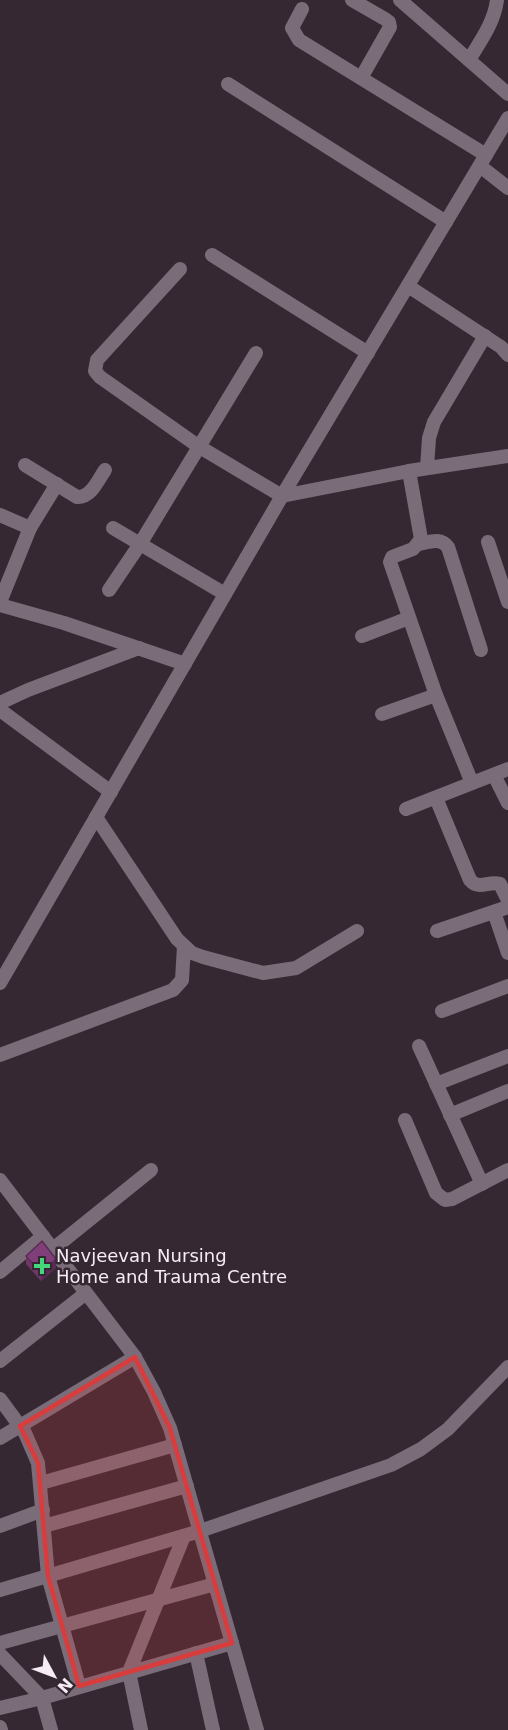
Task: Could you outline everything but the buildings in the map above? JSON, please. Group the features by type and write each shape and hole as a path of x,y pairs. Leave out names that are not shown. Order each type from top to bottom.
{"street":[{"path":"352,0 368,4 389,22 390,27 361,78"},
{"path":"400,0 508,94"},
{"path":"469,60 489,27 497,0"},
{"path":"302,9 292,28 299,40 361,78 483,160 508,188"},
{"path":"228,84 446,222"},
{"path":"0,982 282,496 508,118"},
{"path":"212,255 368,353"},
{"path":"180,269 97,360 95,371 198,446 282,496 409,471 508,456"},
{"path":"408,286 501,346 508,355"},
{"path":"427,468 429,438 434,422 485,336"},
{"path":"109,590 141,544 256,353"},
{"path":"25,465 77,497 88,495 105,470"},
{"path":"409,471 421,532 419,544"},
{"path":"57,484 30,528 0,603 185,664"},
{"path":"0,515 30,528"},
{"path":"113,528 225,594"},
{"path":"472,783 436,695 390,562 392,557 413,549 419,544 437,540 444,542 448,547 481,650"},
{"path":"488,543 508,602"},
{"path":"362,636 409,618"},
{"path":"0,704 28,690 139,648"},
{"path":"382,714 436,695"},
{"path":"0,710 111,792"},
{"path":"406,809 508,769"},
{"path":"494,775 508,803"},
{"path":"436,798 470,880 480,887 490,883 500,884 508,900"},
{"path":"96,817 184,946 192,953 263,973 281,971 296,968 357,931"},
{"path":"437,932 508,907"},
{"path":"494,912 508,953"},
{"path":"0,1054 173,990 182,980 184,946"},
{"path":"442,1011 508,986"},
{"path":"418,1046 482,1184"},
{"path":"436,1084 508,1056"},
{"path":"450,1115 508,1091"},
{"path":"405,1120 440,1197 445,1200 452,1199 508,1170"},
{"path":"52,1249 151,1170"},
{"path":"0,1180 135,1357 154,1392 170,1428 257,1730"},
{"path":"0,1272 43,1236"},
{"path":"0,1361 86,1293"},
{"path":"0,1438 135,1357"},
{"path":"0,1590 200,1531 391,1465 421,1449 448,1429 508,1367"},
{"path":"0,1400 20,1426 33,1449 41,1483 48,1576 79,1686"},
{"path":"41,1483 174,1445"},
{"path":"44,1526 187,1486"},
{"path":"0,1526 43,1510"},
{"path":"141,1730 129,1672 184,1536"},
{"path":"0,1643 215,1584"},
{"path":"0,1708 232,1643"},
{"path":"196,1653 213,1730"},
{"path":"0,1654 42,1698 51,1730"}],"highlighted area":[{"path":"135,1357 170,1428 232,1643 79,1686 48,1576 38,1463 20,1426"}],"place":[{"name":"Navjeevan Nursing Home and Trauma Centre","path":"42,1266"}]}
